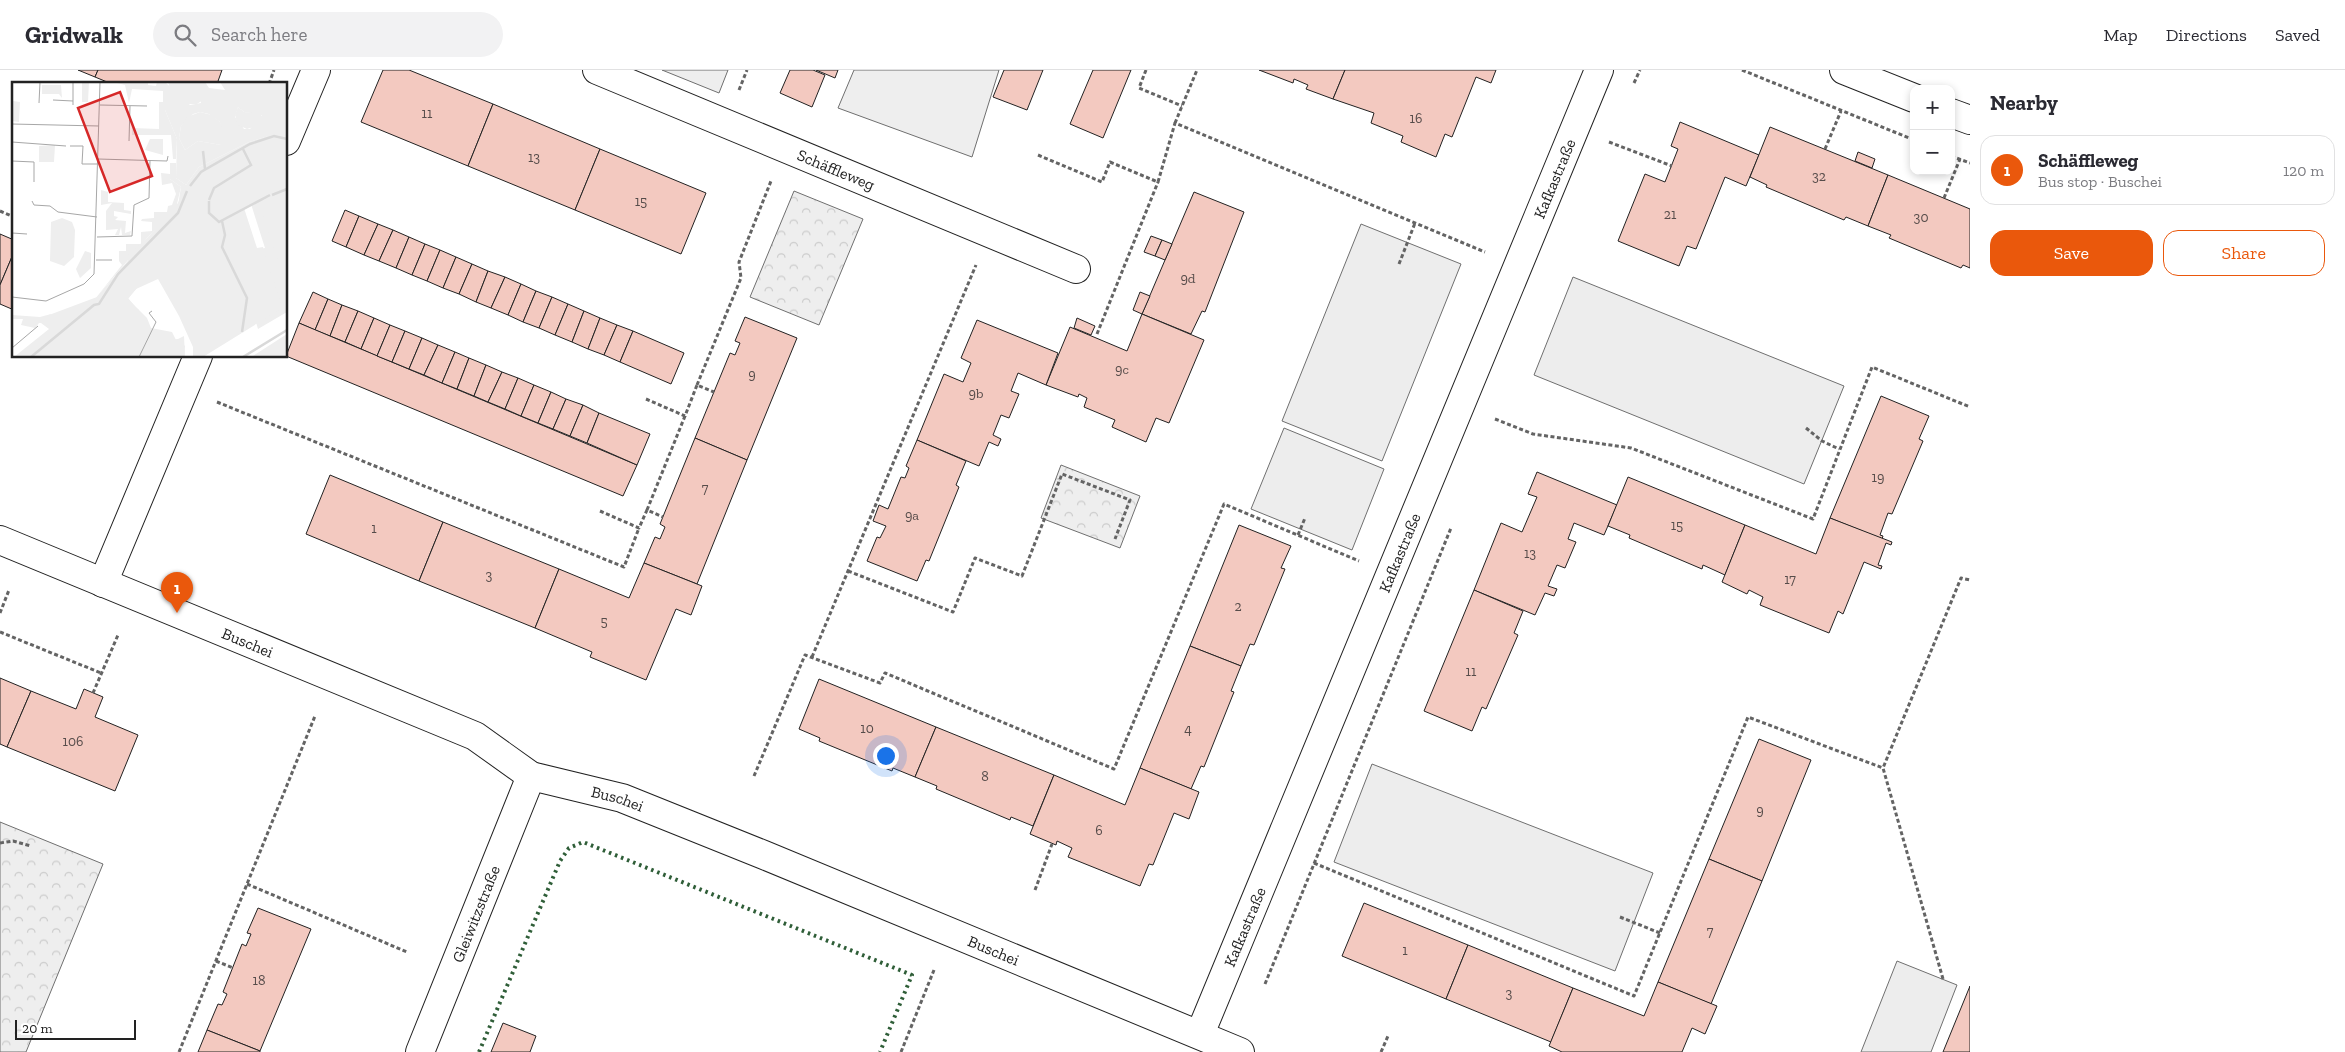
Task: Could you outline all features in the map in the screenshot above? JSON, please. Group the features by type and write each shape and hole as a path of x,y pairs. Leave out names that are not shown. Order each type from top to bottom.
{"street":[{"path":"288,136 316,70"},
{"name":"Schäffleweg","path":"597,70 1076,269"},
{"name":"Kafkastraße","path":"1200,1034 1598,70"},
{"path":"1844,70 1910,96"},
{"path":"1955,114 1970,120"},
{"path":"104,583 197,358"},
{"name":"Buschei","path":"0,540 474,736 531,776 622,798 1240,1052"},
{"name":"Gleiwitzstraße","path":"420,1052 531,776"}],"path":[{"path":"270,82 274,70"},
{"path":"1146,70 1138,88 1182,106"},
{"path":"1096,334 1158,182 1175,123 1197,70"},
{"path":"1742,70 1910,138"},
{"path":"1825,150 1841,110"},
{"path":"1175,123 1518,266"},
{"path":"1609,142 1672,166"},
{"path":"184,389 624,567 740,278 739,262 785,148"},
{"path":"1038,155 1102,182 1110,162 1158,182"},
{"path":"1955,157 1970,163"},
{"path":"1944,198 1960,159"},
{"path":"0,211 12,216"},
{"path":"1399,264 1415,223"},
{"path":"812,657 990,233"},
{"path":"1495,419 1533,434 1631,448 1814,519 1872,367 1970,407"},
{"path":"697,385 714,392"},
{"path":"646,399 685,416"},
{"path":"1806,428 1822,441 1840,449"},
{"path":"848,571 953,612 974,558 1022,576 1062,474 1130,500 1115,538"},
{"path":"754,776 804,655 880,684 885,673 1114,769 1224,504 1389,574"},
{"path":"646,510 663,517"},
{"path":"600,511 640,528"},
{"path":"1298,536 1305,518"},
{"path":"1943,979 1882,768 1961,578 1970,580"},
{"path":"0,613 9,590"},
{"path":"0,632 101,674"},
{"path":"93,693 118,635"},
{"path":"179,1052 315,716"},
{"path":"1314,863 1634,996 1748,717 1882,768"},
{"path":"0,843 13,841 31,846"},
{"path":"1035,890 1052,844"},
{"path":"247,884 407,952"},
{"path":"1620,917 1660,933"},
{"path":"216,961 233,968"},
{"path":"901,1052 934,970"},
{"path":"1381,1052 1388,1036"}],"green space":[{"path":"662,70 728,70 719,93"},
{"path":"854,70 999,70 972,157 838,108"},
{"path":"794,191 863,219 819,325 750,297"},
{"path":"1061,465 1140,496 1120,548 1041,518"},
{"path":"0,822 103,864 26,1052 0,1052"}],"shaded area":[{"path":"1361,224 1461,264 1382,461 1282,421"},
{"path":"1573,277 1844,386 1804,484 1534,375"},
{"path":"1284,428 1384,469 1352,550 1251,509"},
{"path":"1372,764 1653,873 1615,971 1334,862"},
{"path":"1897,961 1957,985 1931,1052 1861,1052"}],"building":[{"path":"78,70 98,70 95,77"},
{"path":"98,70 222,70 218,82 107,82 95,77"},
{"path":"383,70 409,70 493,104 468,166 361,122"},
{"path":"790,70 813,70 825,75 812,107 780,93"},
{"path":"816,70 838,70 835,78"},
{"path":"1004,70 1043,70 1027,110 993,97"},
{"path":"1093,70 1131,70 1103,138 1070,124"},
{"path":"1259,70 1345,70 1333,99 1306,89 1308,85 1294,79 1293,83"},
{"path":"1345,70 1496,70 1491,83 1476,77 1452,137 1445,134 1436,157 1401,142 1403,136 1371,123 1374,113 1333,99"},
{"path":"493,104 600,149 575,210 468,166"},
{"path":"1680,122 1759,155 1746,186 1725,177 1696,249 1687,246 1679,266 1618,241 1645,174 1665,182 1678,149 1671,146"},
{"path":"1770,127 1888,175 1868,226 1846,217 1844,220 1766,187 1767,185 1750,177"},
{"path":"600,149 706,193 681,254 575,210"},
{"path":"1858,152 1875,159 1872,168 1855,161"},
{"path":"1888,175 1970,209 1970,268 1963,265 1961,268 1889,238 1891,235 1868,226"},
{"path":"1194,192 1244,212 1205,312 1202,311 1191,334 1142,314"},
{"path":"345,210 359,216 346,247 332,241"},
{"path":"359,216 378,224 364,255 346,247"},
{"path":"378,224 393,230 379,261 364,255"},
{"path":"393,230 409,237 396,268 379,261"},
{"path":"0,234 12,239 12,257 0,285"},
{"path":"1151,236 1162,240 1155,256 1144,252"},
{"path":"409,237 425,244 412,275 396,268"},
{"path":"1162,240 1172,244 1165,260 1155,256"},
{"path":"425,244 440,250 427,281 412,275"},
{"path":"440,250 456,257 443,288 427,281"},
{"path":"12,257 12,309 0,304 0,285"},
{"path":"456,257 472,264 459,294 443,288"},
{"path":"472,264 488,271 476,302 459,294"},
{"path":"488,271 505,277 491,308 476,302"},
{"path":"505,277 521,284 508,315 491,308"},
{"path":"521,284 536,291 523,322 508,315"},
{"path":"536,291 552,297 539,328 523,322"},
{"path":"313,292 328,299 315,330 299,323"},
{"path":"1140,292 1150,296 1142,314 1133,310"},
{"path":"552,297 568,304 555,335 539,328"},
{"path":"328,299 342,305 330,336 315,330"},
{"path":"568,304 584,311 572,342 555,335"},
{"path":"342,305 358,311 345,342 330,336"},
{"path":"358,311 374,318 361,349 345,342"},
{"path":"584,311 600,318 588,349 572,342"},
{"path":"1142,314 1204,340 1169,423 1156,418 1146,442 1112,427 1115,420 1084,407 1087,398 1079,394 1078,397 1046,385 1070,327 1127,351"},
{"path":"745,317 797,338 747,460 695,438 730,353 735,355 740,343 735,341"},
{"path":"374,318 390,325 377,356 361,349"},
{"path":"600,318 617,325 604,355 588,349"},
{"path":"1077,318 1095,326 1091,335 1074,328"},
{"path":"977,320 1058,353 1046,385 1018,373 1011,391 1019,394 1009,418 1001,415 993,435 1001,439 998,446 989,442 979,466 917,440 944,374 963,382 971,363 961,358"},
{"path":"299,323 637,465 623,496 288,357 288,351"},
{"path":"390,325 405,331 392,362 377,356"},
{"path":"617,325 633,331 620,362 604,355"},
{"path":"405,331 422,338 409,369 392,362"},
{"path":"633,331 684,353 671,384 620,362"},
{"path":"422,338 438,345 424,375 409,369"},
{"path":"438,345 455,352 442,383 424,375"},
{"path":"455,352 469,358 457,389 442,383"},
{"path":"469,358 486,365 474,396 457,389"},
{"path":"486,365 502,372 488,402 474,396"},
{"path":"502,372 518,378 505,409 488,402"},
{"path":"518,378 534,385 521,416 505,409"},
{"path":"534,385 551,392 538,423 521,416"},
{"path":"551,392 566,399 553,429 538,423"},
{"path":"1881,396 1929,416 1919,439 1923,441 1892,514 1888,513 1880,535 1883,536 1882,539 1830,518"},
{"path":"566,399 583,405 570,436 553,429"},
{"path":"583,405 599,413 587,443 570,436"},
{"path":"599,413 650,434 637,465 587,443"},
{"path":"695,438 747,460 697,584 644,563 655,537 660,539 665,527 660,524"},
{"path":"917,440 966,461 956,485 959,487 929,561 926,560 917,581 867,561 877,537 880,538 886,526 873,521 879,505 888,509 901,477 905,478 909,468 906,466"},
{"path":"1537,472 1617,505 1604,535 1574,523 1568,539 1576,542 1565,568 1557,565 1548,586 1557,589 1554,596 1545,593 1535,615 1474,590 1501,523 1522,532 1537,497 1528,494"},
{"path":"330,475 443,522 419,581 306,534"},
{"path":"1628,477 1745,525 1725,575 1703,565 1702,569 1629,538 1630,535 1608,526"},
{"path":"1830,518 1892,542 1891,545 1886,543 1878,565 1882,566 1881,569 1864,562 1843,614 1838,611 1829,633 1760,605 1763,597 1749,590 1747,594 1722,582 1745,525 1816,554"},
{"path":"443,522 559,569 535,628 419,581"},
{"path":"1239,525 1291,546 1281,568 1285,569 1254,645 1250,644 1241,666 1190,646"},
{"path":"644,563 702,586 691,615 676,609 646,680 590,657 592,652 535,628 559,569 629,598"},
{"path":"1474,590 1523,611 1514,633 1518,635 1486,709 1482,707 1472,731 1424,711"},
{"path":"1190,646 1241,666 1231,691 1234,692 1204,767 1201,766 1191,789 1140,768"},
{"path":"0,678 31,691 7,747 0,744"},
{"path":"819,679 936,727 915,777 893,768 892,771 819,741 820,738 799,729"},
{"path":"84,689 103,697 95,717 138,735 115,791 7,747 31,691 76,709"},
{"path":"936,727 1054,775 1033,826 1011,817 1010,820 936,789 937,786 915,777"},
{"path":"1759,739 1811,760 1762,881 1709,859"},
{"path":"1140,768 1199,792 1189,819 1174,813 1153,865 1149,864 1140,886 1068,857 1072,848 1057,841 1056,845 1030,834 1054,775 1125,805"},
{"path":"1709,859 1762,881 1711,1004 1658,982"},
{"path":"1364,903 1468,945 1446,999 1342,956"},
{"path":"258,908 311,929 260,1051 207,1030 218,1004 222,1005 227,994 223,992 242,944 246,946 251,934 247,933"},
{"path":"1468,945 1573,988 1551,1042 1446,999"},
{"path":"1658,982 1717,1006 1705,1034 1692,1028 1682,1052 1562,1052 1549,1046 1573,988 1644,1016"},
{"path":"1970,986 1970,1052 1943,1052"},
{"path":"503,1023 536,1036 530,1052 491,1052"},
{"path":"207,1030 260,1051 260,1052 198,1052"}],"hedge":[{"path":"479,1052 560,861 569,848 583,842 912,975 880,1052"}],"place":[{"name":"Schäffleweg","path":"177,613"}]}
